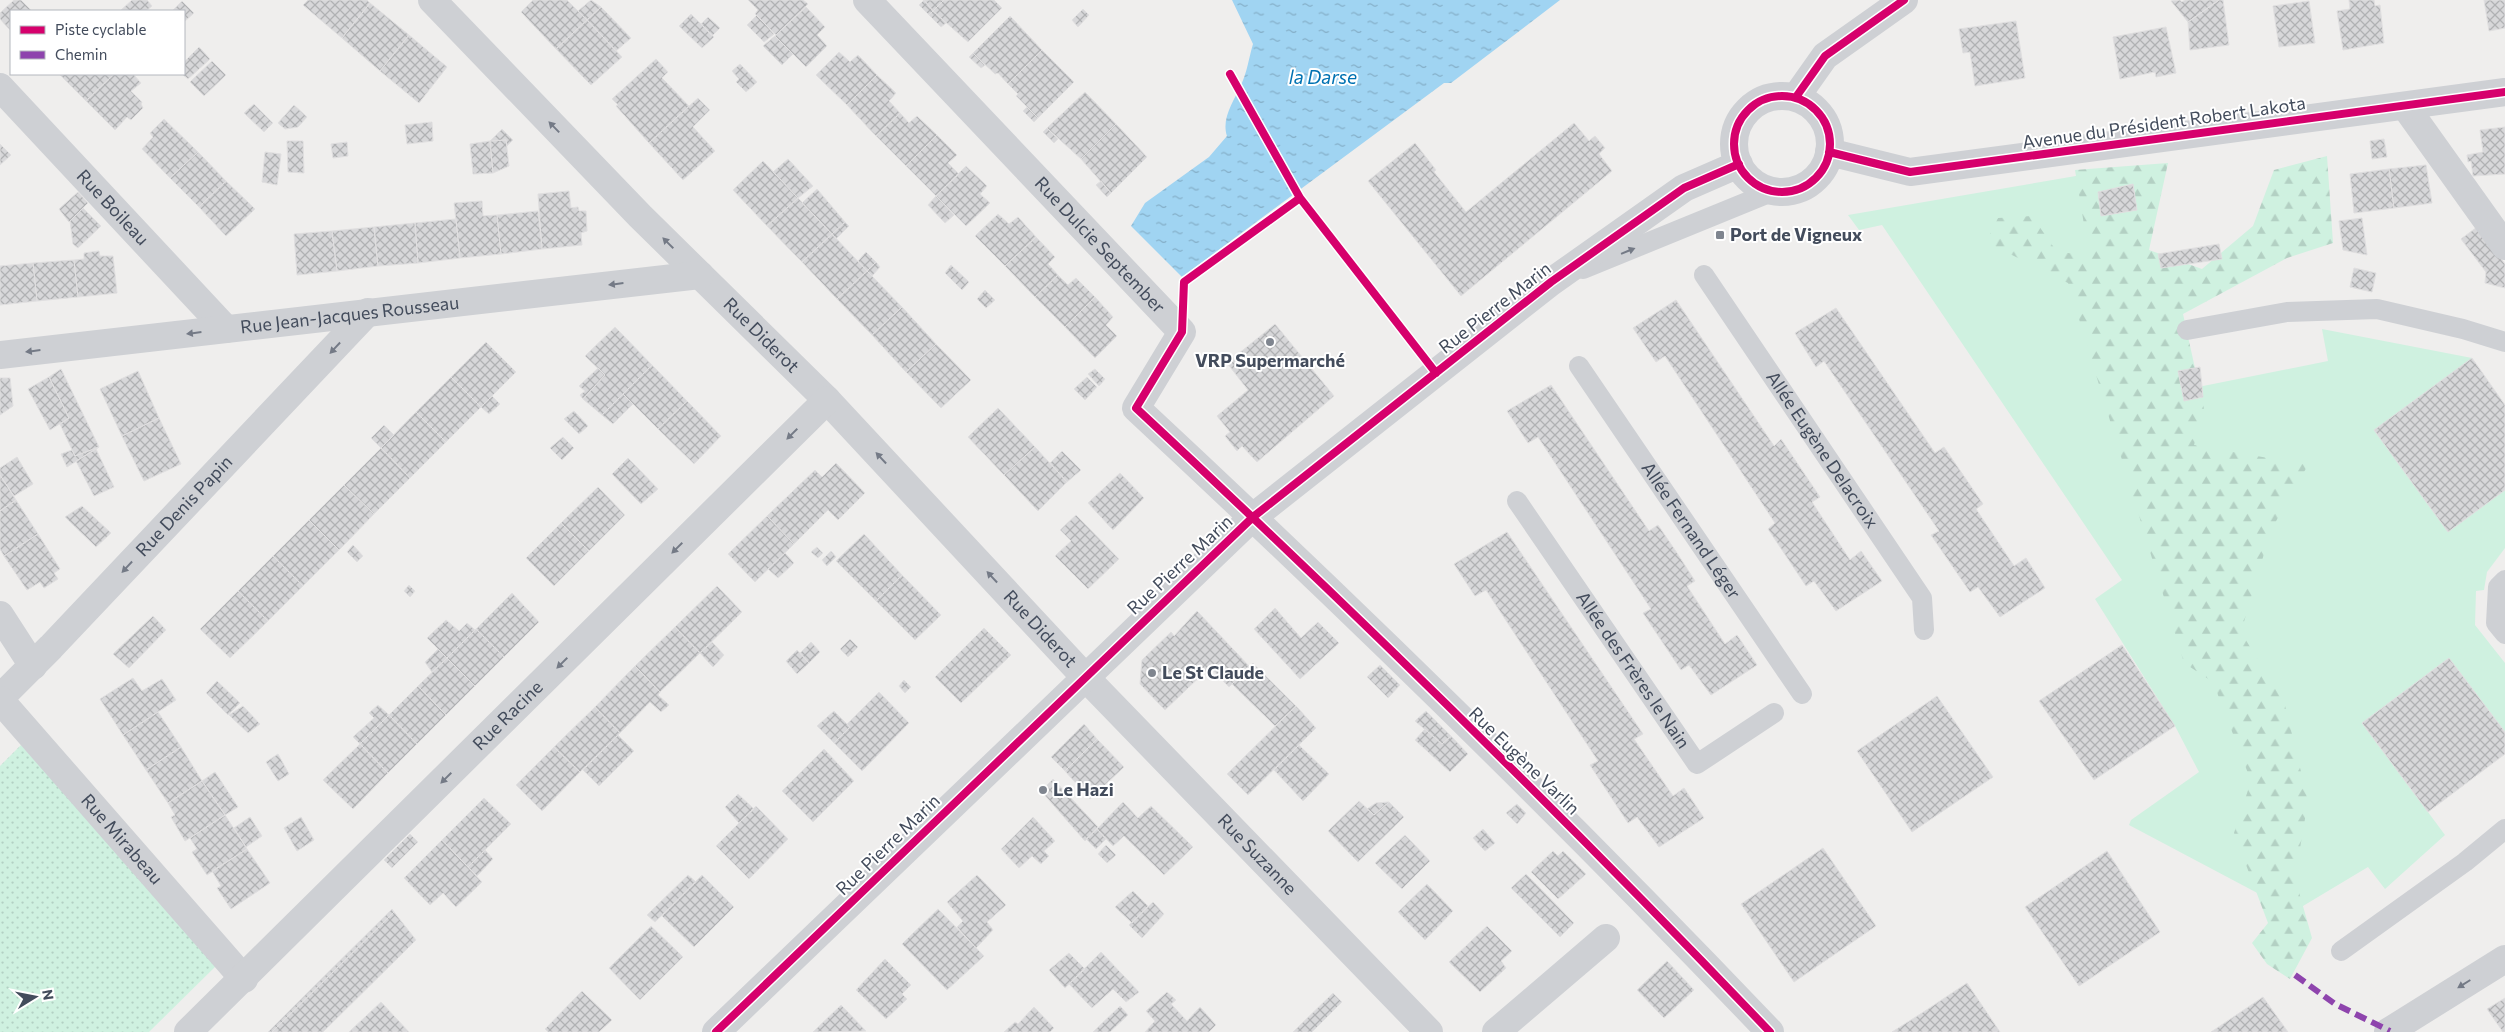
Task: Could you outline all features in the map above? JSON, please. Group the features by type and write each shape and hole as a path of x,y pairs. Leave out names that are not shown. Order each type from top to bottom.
{"street":[{"name":"Rue Diderot","path":"432,0 700,275 827,400 1084,676"},
{"name":"Rue Dulcie September","path":"867,0 1182,332 1136,408 1253,517"},
{"path":"1796,98 1825,56 1904,0"},
{"name":"Rue Boileau","path":"0,87 226,329"},
{"name":"Avenue du Président Robert Lakota","path":"1829,152 1910,172 2505,92"},
{"path":"1780,96 1796,98 1809,103 1826,124 1830,138 1829,152 1825,166 1816,178 1804,187 1789,192 1774,191 1760,186 1747,177 1739,164 1734,149 1735,134 1746,113 1765,99 1780,96"},
{"path":"2405,106 2505,246"},
{"name":"Rue Pierre Marin","path":"716,1032 1084,676 1253,517 1551,282 1684,188 1739,164"},
{"name":"Rue Jean-Jacques Rousseau","path":"0,355 700,275"},
{"name":"Rue Denis Papin","path":"0,699 368,312"},
{"name":"Rue Racine","path":"188,1032 244,979 827,400"},
{"name":"Rue Eugène Varlin","path":"1253,517 1631,887 1770,1032"},
{"path":"0,616 32,666"},
{"name":"Rue Suzanne","path":"1084,676 1429,1032"},
{"name":"Rue Mirabeau","path":"0,699 244,979"},
{"path":"1496,1032 1606,938"},
{"path":"2388,1032 2505,959"}],"lane":[{"path":"1551,282 1774,191"},
{"name":"Allée Eugène Delacroix","path":"1704,275 1922,598 1924,630"},
{"path":"2186,330 2287,312 2377,309 2463,329 2505,342"},
{"name":"Allée Fernand Léger","path":"1579,366 1802,694"},
{"name":"Allée des Frères le Nain","path":"1517,501 1697,764 1774,713"},
{"path":"2505,580 2498,587 2496,623 2505,634"},
{"path":"2341,951 2465,862 2505,829"}],"green space":[{"path":"2327,156 2333,243 2287,258 2183,314 2204,409 2194,445 2308,465 2271,530 2241,632 2285,705 2308,801 2295,878 2312,938 2290,979 2267,964 2252,943 2268,923 2234,833 2251,781 2213,682 2184,663 2068,283 1986,242 1998,218 2032,216 2057,252 2089,255 2075,170 2168,163 2149,250 2202,269 2253,226 2274,170"},
{"path":"2105,171 2168,393 2328,361 2322,329 2472,358 2505,490 2505,548 2487,572 2484,590 2476,591 2475,625 2505,663 2505,732 2449,658 2362,723 2445,835 2385,889 2368,867 2293,912 2129,825 2131,820 2199,772 2175,726 2095,599 2122,580 1882,225 1859,230 1848,215"},
{"path":"21,745 219,963 149,1032 0,1032 0,766"}],"water":[{"name":"la Darse","path":"1232,0 1560,0 1451,83 1444,83 1182,277 1131,226 1145,203 1209,157 1227,136 1227,116 1243,80 1253,44"}],"building":[{"path":"14,0 21,0 31,10 10,10 10,30 0,19 0,13"},
{"path":"132,0 147,0 152,6 147,10 121,10"},
{"path":"308,0 367,0 370,3 342,38 303,5"},
{"path":"533,0 567,0 587,20 556,49 521,12"},
{"path":"591,0 601,7 587,20 578,11"},
{"path":"748,0 803,0 808,4 776,35 755,14 758,10"},
{"path":"924,0 933,11 929,15 919,5"},
{"path":"924,0 944,0 933,11"},
{"path":"944,0 994,0 1002,8 968,42 933,11"},
{"path":"2180,0 2182,2 2185,0 2219,0 2188,22 2171,1"},
{"path":"2219,0 2223,0 2229,45 2190,50 2188,22"},
{"path":"2349,0 2374,0 2375,6 2380,5 2384,43 2343,50 2337,11 2350,9"},
{"path":"2484,0 2505,0 2505,28 2489,31"},
{"path":"182,1 194,13 185,21 185,10 173,10"},
{"path":"2309,1 2315,43 2279,47 2273,6"},
{"path":"370,3 409,35 380,71 342,38"},
{"path":"601,7 631,38 616,51 587,20"},
{"path":"806,7 825,27 817,35 827,46 806,67 775,36"},
{"path":"1083,9 1089,15 1078,27 1072,20"},
{"path":"933,11 946,23 941,27 929,15"},
{"path":"691,14 714,37 702,48 679,26"},
{"path":"757,15 774,34 764,42 747,25"},
{"path":"1010,16 1042,50 1008,84 998,73 995,74 973,53"},
{"path":"708,17 720,28 712,36 701,24"},
{"path":"587,20 622,57 591,85 556,49"},
{"path":"2016,21 2025,78 1975,86 1970,52 1963,53 1959,29"},
{"path":"2166,27 2176,73 2156,77 2155,72 2120,79 2113,37"},
{"path":"409,35 447,67 419,103 380,71"},
{"path":"775,36 793,54 782,65 763,46"},
{"path":"199,47 210,59 188,79 183,75 185,75 185,61"},
{"path":"1042,50 1074,82 1038,118 1016,96 1018,94 1008,84"},
{"path":"839,52 850,62 858,55 877,75 847,105 816,75"},
{"path":"973,53 985,65 981,68 969,57"},
{"path":"656,59 668,72 662,78 689,106 649,143 612,99"},
{"path":"212,61 226,75 204,96 190,82"},
{"path":"740,64 757,82 746,92 736,82 739,79 732,71"},
{"path":"60,75 113,75 86,101"},
{"path":"113,75 134,75 141,83 131,91 142,102 143,108 131,120 127,117 115,130 86,101"},
{"path":"877,75 896,93 889,101 900,113 876,136 847,105"},
{"path":"1085,92 1116,124 1081,159 1047,128"},
{"path":"698,98 710,110 693,127 715,151 683,180 649,143"},
{"path":"254,104 273,123 264,132 244,113"},
{"path":"294,105 307,117 298,127 285,129 278,123"},
{"path":"1027,107 1038,118 1034,122 1023,111"},
{"path":"900,113 909,123 917,116 937,135 906,166 876,136"},
{"path":"164,119 198,152 170,178 142,149 153,137 150,133"},
{"path":"432,122 433,141 407,144 405,125"},
{"path":"1574,123 1589,141 1595,136 1605,148 1599,154 1612,171 1461,296 1368,181 1415,143 1436,170 1434,172 1466,212"},
{"path":"1116,124 1147,157 1111,193 1081,159"},
{"path":"2505,127 2505,174 2473,176 2471,161 2468,162 2467,155 2483,152 2480,130"},
{"path":"1047,128 1058,139 1054,143 1043,132"},
{"path":"502,129 513,140 507,146 506,140 490,141"},
{"path":"937,135 957,155 948,163 959,174 936,196 906,166"},
{"path":"2384,139 2387,157 2372,159 2370,141"},
{"path":"506,140 509,166 493,173 490,141"},
{"path":"287,141 303,141 304,173 288,172"},
{"path":"490,141 493,173 473,174 470,144"},
{"path":"347,142 348,156 333,158 331,144"},
{"path":"0,144 11,155 0,165"},
{"path":"198,152 226,181 199,207 170,178"},
{"path":"265,152 281,154 277,185 262,182"},
{"path":"788,159 813,186 798,198 773,172"},
{"path":"763,161 798,198 767,226 733,190"},
{"path":"2426,165 2432,203 2394,208 2389,169"},
{"path":"966,166 987,186 980,194 990,203 966,226 936,196"},
{"path":"2389,169 2394,208 2354,213 2350,174"},
{"path":"226,181 255,209 226,236 199,207"},
{"path":"1101,181 1111,193 1107,197 1096,185"},
{"path":"2133,184 2137,210 2101,216 2098,192"},
{"path":"817,189 845,222 832,234 802,203"},
{"path":"569,191 571,208 578,207 579,211 586,211 587,231 581,233 582,245 542,249 538,194"},
{"path":"78,192 88,203 69,222 59,209"},
{"path":"936,196 954,215 945,223 928,205"},
{"path":"798,198 832,234 802,262 767,226"},
{"path":"482,201 483,216 497,215 501,254 460,258 454,203"},
{"path":"83,208 101,226 78,248 73,244 70,221"},
{"path":"538,211 542,249 501,254 497,215"},
{"path":"998,214 1009,224 1018,217 1036,237 1005,266 975,236"},
{"path":"2362,218 2367,255 2343,250 2339,221"},
{"path":"456,219 460,258 418,263 415,223"},
{"path":"845,222 849,226 836,239 832,234"},
{"path":"415,223 418,263 378,266 374,227"},
{"path":"374,227 378,266 337,271 332,231"},
{"path":"2477,227 2505,264 2505,288 2485,283 2486,272 2461,239"},
{"path":"332,231 337,271 297,275 294,234"},
{"path":"832,234 867,271 837,299 802,262"},
{"path":"1036,237 1055,257 1048,264 1058,275 1035,297 1005,266"},
{"path":"2219,244 2222,259 2161,268 2158,254"},
{"path":"99,251 100,256 113,256 117,293 78,297 74,260 84,259 84,253"},
{"path":"866,252 876,262 867,271 858,261"},
{"path":"74,260 78,297 37,301 33,263"},
{"path":"876,262 880,267 872,276 867,271"},
{"path":"33,263 37,301 0,305 0,266"},
{"path":"951,265 969,282 962,290 945,273"},
{"path":"2354,268 2376,273 2372,292 2350,287"},
{"path":"867,271 902,307 872,335 837,299"},
{"path":"1058,275 1068,285 1076,278 1095,297 1065,327 1035,297"},
{"path":"985,290 995,300 986,308 977,299"},
{"path":"1095,297 1113,317 1106,325 1117,336 1095,358 1065,327"},
{"path":"1676,300 1774,446 1781,439 1820,497 1812,502 1850,560 1861,551 1882,581 1836,611 1814,581 1806,586 1768,529 1775,523 1665,356 1656,362 1633,328"},
{"path":"902,307 936,344 906,372 872,335"},
{"path":"1836,308 1935,453 1944,447 1983,504 1976,509 2014,566 2026,558 2045,588 2000,617 1978,587 1970,592 1931,535 1939,531 1824,361 1816,367 1795,333"},
{"path":"1275,324 1334,396 1257,462 1242,446 1237,451 1225,436 1230,432 1217,416 1248,390 1227,363"},
{"path":"615,327 652,365 602,415 583,399 605,375 585,356"},
{"path":"486,342 516,372 481,407 451,377"},
{"path":"936,344 971,380 941,408 906,372"},
{"path":"2472,358 2505,405 2505,490 2448,532 2374,430"},
{"path":"652,365 687,401 658,429 623,394"},
{"path":"2200,367 2203,397 2184,401 2178,371"},
{"path":"598,368 605,375 583,399 580,395 585,391 579,386"},
{"path":"61,369 99,447 75,456 60,424 69,418 49,377"},
{"path":"1095,369 1105,379 1099,386 1088,374"},
{"path":"138,371 159,418 122,436 100,389"},
{"path":"49,377 69,418 50,430 28,389"},
{"path":"451,377 481,407 446,442 416,412"},
{"path":"1087,377 1097,387 1085,400 1074,389"},
{"path":"0,378 10,378 13,406 0,415"},
{"path":"1551,385 1649,531 1658,525 1677,553 1695,581 1687,586 1725,644 1737,635 1757,665 1711,695 1689,665 1681,670 1643,613 1651,609 1538,437 1528,443 1507,411"},
{"path":"623,394 633,404 613,424 602,415"},
{"path":"492,396 500,404 489,414 481,407"},
{"path":"687,401 721,436 694,464 658,429"},
{"path":"998,408 1035,447 1004,475 968,437"},
{"path":"574,411 588,426 579,434 564,419"},
{"path":"416,412 446,442 410,478 381,448"},
{"path":"159,418 181,464 144,481 122,436"},
{"path":"384,425 394,435 381,448 371,438"},
{"path":"563,437 574,448 562,460 550,448"},
{"path":"99,447 67,467 61,454 72,450 75,456"},
{"path":"1035,447 1067,482 1038,511 1004,475"},
{"path":"381,448 410,478 374,514 344,485"},
{"path":"96,449 114,487 94,496 76,461"},
{"path":"1062,451 1081,470 1067,482 1050,463"},
{"path":"17,457 33,484 14,496 0,475 0,468"},
{"path":"628,458 658,489 641,504 612,474"},
{"path":"836,463 865,493 838,520 828,510 794,544 767,516 815,470 822,477"},
{"path":"1120,473 1144,498 1113,530 1088,503"},
{"path":"0,475 16,500 0,511"},
{"path":"344,485 374,514 339,550 309,520"},
{"path":"598,487 625,515 589,551 561,523"},
{"path":"16,500 38,534 4,556 0,549 0,511"},
{"path":"82,506 111,533 96,547 65,517"},
{"path":"1076,515 1119,559 1088,589 1055,556 1071,541 1060,530"},
{"path":"767,516 794,544 755,582 728,554"},
{"path":"309,520 339,550 303,586 273,556"},
{"path":"561,523 589,551 554,586 526,558"},
{"path":"1507,532 1643,734 1634,739 1673,796 1684,788 1704,818 1659,847 1637,817 1628,823 1590,765 1598,761 1486,590 1475,596 1454,564"},
{"path":"38,534 60,569 54,573 58,579 44,588 40,582 27,590 4,556"},
{"path":"864,534 902,575 876,601 836,561"},
{"path":"353,545 363,556 357,562 347,552"},
{"path":"817,547 823,553 818,558 811,552"},
{"path":"831,551 836,557 827,566 822,560"},
{"path":"785,553 794,563 778,578 768,569"},
{"path":"273,556 303,586 268,621 238,591"},
{"path":"902,575 941,615 915,640 876,601"},
{"path":"409,585 415,591 410,597 404,591"},
{"path":"717,586 742,612 700,653 675,627"},
{"path":"238,591 268,621 230,658 200,629"},
{"path":"512,593 539,622 504,657 476,629"},
{"path":"1275,608 1301,638 1318,622 1339,643 1300,679 1254,629"},
{"path":"1197,611 1249,666 1229,687 1210,667 1165,710 1140,684 1142,660 1171,632 1174,636"},
{"path":"153,616 166,630 129,668 113,654"},
{"path":"446,620 459,631 467,623 475,630 447,658 427,638"},
{"path":"675,627 700,653 660,692 635,666"},
{"path":"984,628 1011,655 961,703 935,677"},
{"path":"476,629 504,657 475,686 447,658"},
{"path":"850,639 858,647 848,657 840,649"},
{"path":"712,642 724,655 713,667 700,653"},
{"path":"811,642 820,652 809,663 800,653"},
{"path":"2122,645 2175,726 2094,780 2039,701"},
{"path":"438,649 447,658 432,672 425,662"},
{"path":"797,650 809,663 797,674 786,661"},
{"path":"447,658 475,686 446,715 418,686"},
{"path":"2449,658 2505,732 2505,754 2428,812 2362,723"},
{"path":"1253,663 1296,706 1275,726 1232,684"},
{"path":"1380,665 1400,685 1388,698 1367,677"},
{"path":"635,666 660,692 658,695 669,705 661,712 650,702 620,733 595,707"},
{"path":"133,678 142,691 162,679 176,700 123,735 100,699"},
{"path":"904,680 911,687 905,693 899,686"},
{"path":"217,681 240,703 228,715 206,693"},
{"path":"418,686 446,715 417,744 389,715"},
{"path":"879,692 909,723 862,771 834,743 850,727 847,724"},
{"path":"1937,696 1993,777 1912,832 1857,751"},
{"path":"378,705 389,715 360,744 353,737 374,718 369,713"},
{"path":"243,706 260,724 248,733 229,715"},
{"path":"1296,706 1316,728 1248,795 1227,774"},
{"path":"595,707 620,733 580,772 554,747"},
{"path":"834,711 850,727 834,743 817,726"},
{"path":"1426,711 1451,736 1442,744 1415,721"},
{"path":"158,712 181,747 146,770 123,735"},
{"path":"389,715 417,744 388,773 360,744"},
{"path":"1084,724 1097,739 1065,771 1051,757"},
{"path":"1425,729 1442,744 1451,736 1468,754 1450,772 1415,740"},
{"path":"618,735 634,751 599,786 583,770"},
{"path":"1097,739 1124,767 1090,799 1065,771"},
{"path":"360,744 388,773 353,809 323,780"},
{"path":"1299,745 1329,774 1303,801 1274,770"},
{"path":"181,747 202,781 168,803 146,770"},
{"path":"554,747 580,772 542,811 516,785"},
{"path":"824,749 854,781 813,822 782,791"},
{"path":"278,754 289,774 278,781 266,762"},
{"path":"215,772 238,807 225,815 202,781"},
{"path":"1053,779 1098,827 1085,841 1041,791"},
{"path":"202,781 225,815 185,841 171,817 175,815 168,803"},
{"path":"738,794 754,809 739,823 725,807"},
{"path":"484,798 511,824 468,867 442,840"},
{"path":"1359,801 1374,815 1389,802 1404,817 1358,862 1328,831"},
{"path":"1123,802 1138,818 1151,806 1193,847 1164,875 1124,836 1113,846 1097,829"},
{"path":"1389,802 1374,815 1367,809 1376,803"},
{"path":"1517,804 1526,813 1517,824 1506,813"},
{"path":"756,806 788,839 749,879 716,846"},
{"path":"225,815 247,849 207,875 192,852 197,849 190,838"},
{"path":"250,817 262,836 246,847 234,828"},
{"path":"301,817 314,840 297,851 284,828"},
{"path":"1033,817 1055,841 1044,851 1049,856 1041,864 1032,856 1019,868 1001,849"},
{"path":"1097,829 1106,839 1096,849 1086,839"},
{"path":"1483,829 1495,843 1485,851 1473,838"},
{"path":"410,834 418,842 392,868 384,860"},
{"path":"1405,835 1430,861 1402,889 1375,863"},
{"path":"442,840 482,882 456,907 443,893 430,905 404,878"},
{"path":"1106,845 1116,855 1107,863 1098,854"},
{"path":"1823,848 1876,926 1794,982 1741,904"},
{"path":"247,849 270,883 231,909 217,888 221,886 212,871"},
{"path":"485,850 493,859 477,876 468,867"},
{"path":"1553,851 1558,856 1563,851 1586,874 1558,899 1531,872"},
{"path":"2107,851 2160,932 2079,986 2025,907"},
{"path":"1526,874 1574,923 1560,937 1511,888"},
{"path":"688,875 696,882 655,922 647,915"},
{"path":"702,875 734,907 694,947 662,916"},
{"path":"977,875 1006,905 987,922 993,930 976,948 957,927 963,921 947,902"},
{"path":"1427,884 1453,911 1425,940 1398,912"},
{"path":"1133,891 1148,906 1132,923 1115,907"},
{"path":"1153,902 1164,914 1142,938 1129,925"},
{"path":"392,909 394,912 272,1032 268,1032"},
{"path":"938,909 984,956 947,990 902,944"},
{"path":"394,912 416,940 323,1032 272,1032"},
{"path":"651,926 683,957 640,1000 609,968"},
{"path":"1487,926 1512,951 1501,961 1506,968 1480,992 1449,962"},
{"path":"1101,952 1139,992 1126,1002 1113,989 1092,1008 1069,984"},
{"path":"1069,953 1085,969 1065,988 1049,970"},
{"path":"885,959 911,985 902,994 907,999 886,1019 856,990"},
{"path":"1667,961 1694,990 1664,1018 1637,990"},
{"path":"1967,983 2000,1032 1892,1032 1925,1011"},
{"path":"582,991 612,1020 599,1032 548,1032 545,1029"},
{"path":"1167,992 1176,1000 1171,1004 1187,1021 1200,1007 1216,1025 1209,1032 1145,1032 1155,1021 1146,1011"},
{"path":"1333,993 1342,1002 1312,1032 1293,1032"},
{"path":"2263,997 2288,1032 2211,1032"},
{"path":"2505,998 2505,1032 2503,1032 2487,1009"},
{"path":"381,1002 409,1032 349,1032"},
{"path":"841,1005 866,1031 813,1032"},
{"path":"1120,1006 1128,1015 1110,1032 1093,1032"},
{"path":"1034,1007 1054,1028 1050,1032 1004,1032 1015,1022 1018,1024"}],"marked path":[{"path":"2295,975 2335,1004 2390,1031"}],"cycle path":[{"path":"1796,97 1825,56 1904,0"},
{"path":"1230,74 1300,198 1436,373"},
{"path":"1829,152 1910,172 2505,92"},
{"path":"1782,96 1800,100 1816,110 1826,126 1830,144 1826,162 1816,178 1800,188 1782,192 1764,188 1748,178 1738,162 1734,144 1738,126 1748,110 1764,100 1782,96"},
{"path":"716,1032 1253,517 1551,282 1684,188 1739,164"},
{"path":"1300,198 1184,282 1182,332 1136,408 1458,716 1770,1032"}],"place":[{"name":"Port de Vigneux","path":"1720,235"},
{"name":"VRP Supermarché","path":"1270,342"},
{"name":"Le St Claude","path":"1152,673"},
{"name":"Le Hazi","path":"1043,790"}]}
